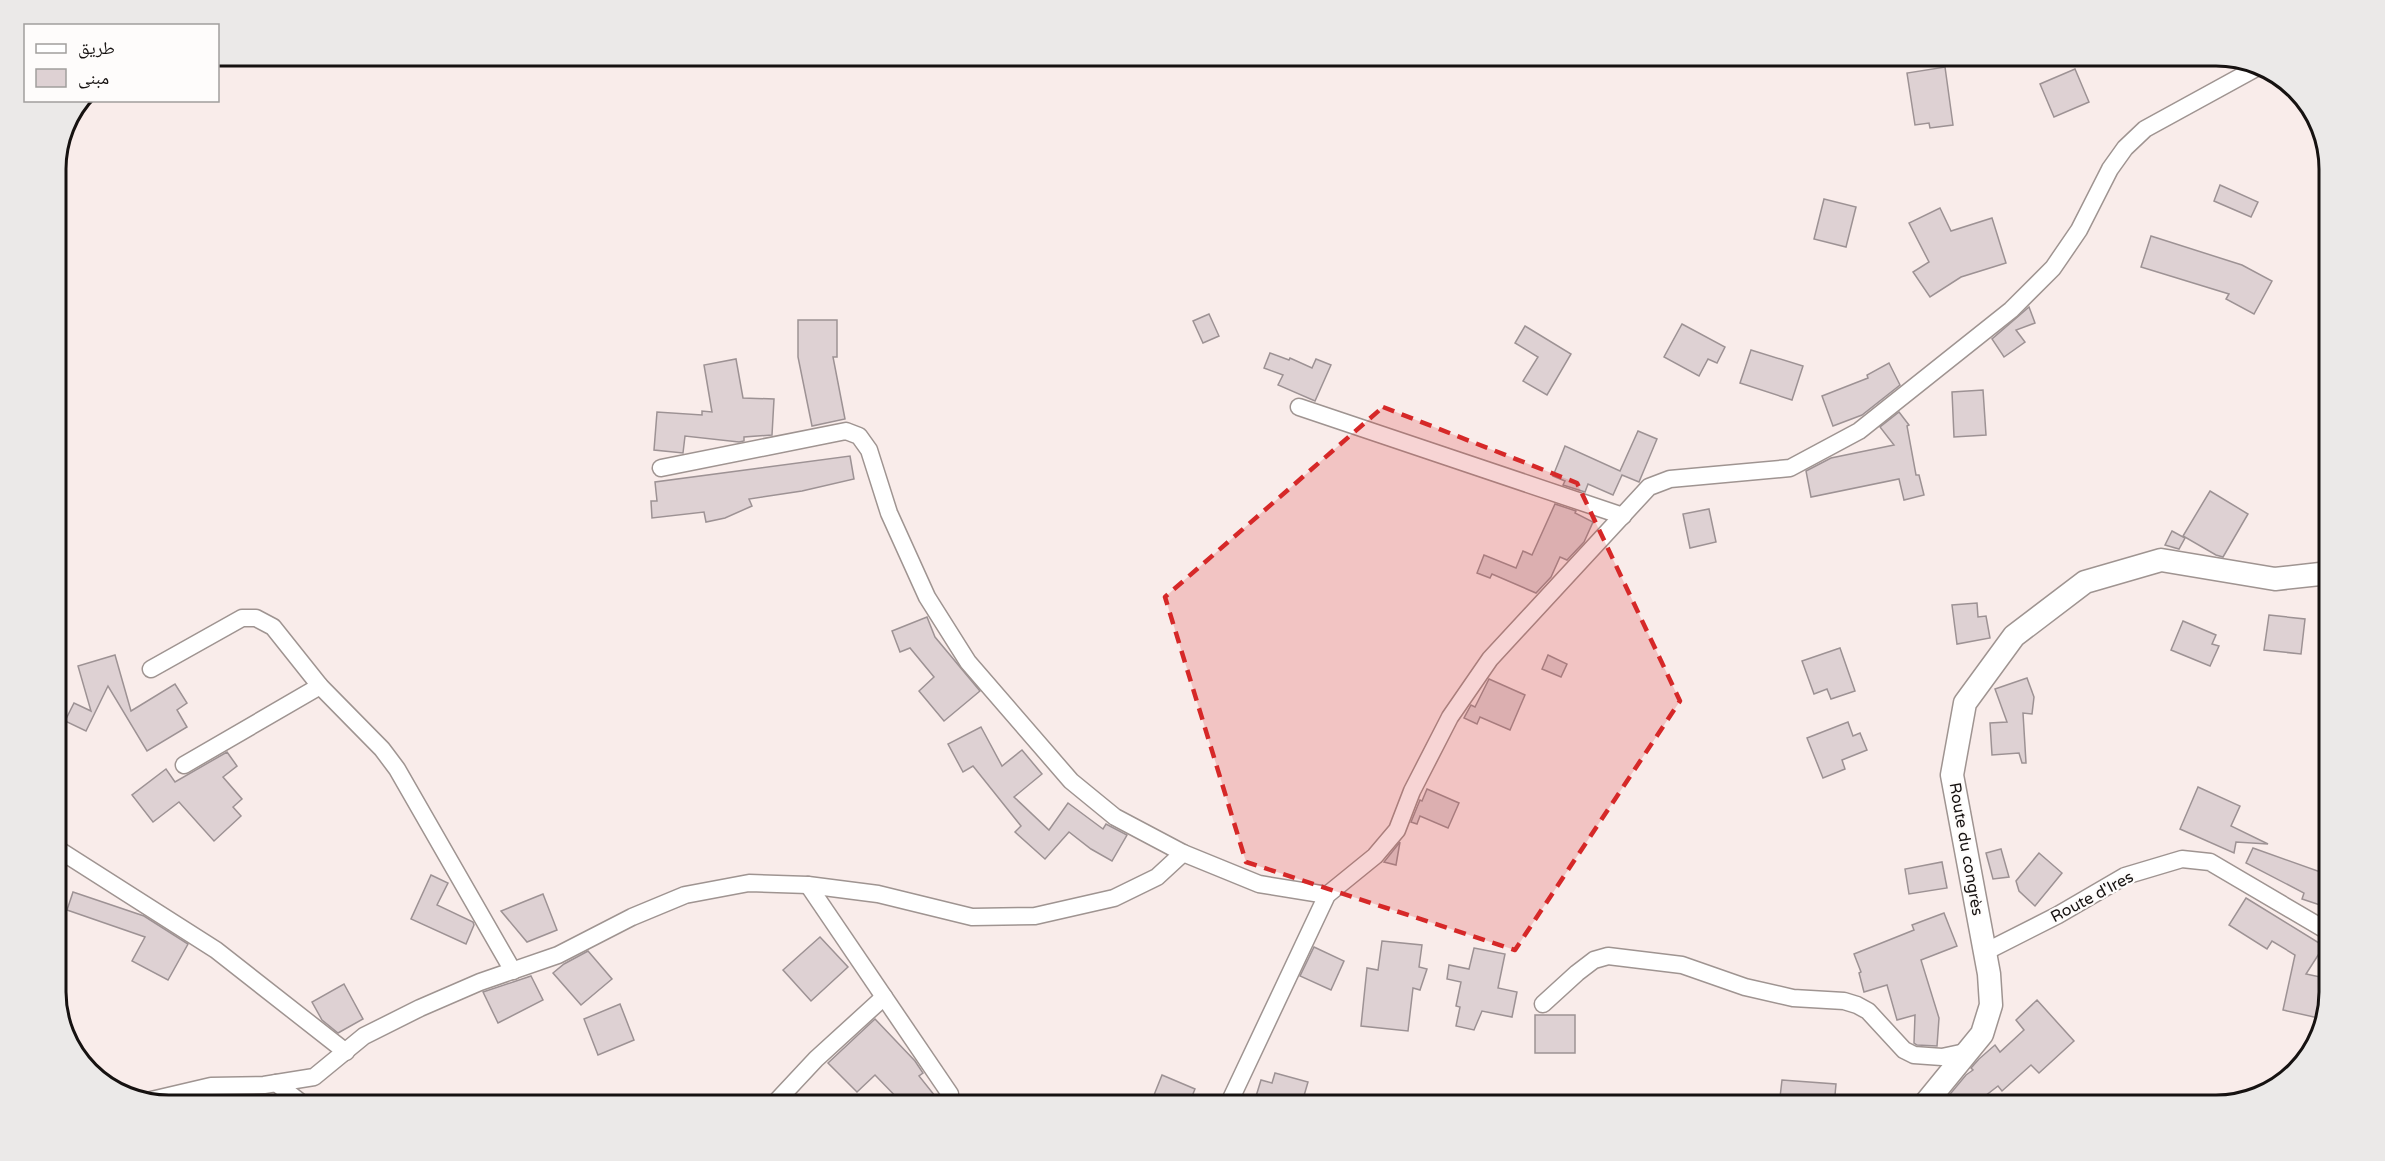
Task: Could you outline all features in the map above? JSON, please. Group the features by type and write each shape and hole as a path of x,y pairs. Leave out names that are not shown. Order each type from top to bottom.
{"main road":[{"name":"Route du congrès","path":"1933,1095 1971,1051 1982,1034 1991,1005 1985,952 1952,775 1965,703 2014,636 2085,582 2161,560 2275,579 2319,574"}],"street":[{"path":"1233,1095 1327,895 1375,856 1397,830 1412,792 1450,717 1490,659 1649,487 1670,479 1790,468 1859,431 2011,310 2053,268 2079,230 2110,170 2125,148 2145,129 2249,72"},
{"path":"1299,407 1623,516"},
{"path":"661,468 846,431 859,436 868,450 889,513 927,597 968,662 1071,781 1115,817 1183,853 1259,884 1327,895"},
{"path":"151,669 242,618 256,618 273,627 320,686 382,749 397,769 513,971"},
{"path":"184,765 320,686"},
{"path":"173,1095 211,1086 276,1083 314,1077 364,1036 420,1008 558,955 632,916 685,895 749,883 808,885 878,894 972,917 1035,916 1114,898 1158,877 1183,853"},
{"path":"66,854 216,950 346,1052"},
{"name":"Route d'Ires","path":"1985,952 2058,915 2125,876 2182,859 2210,862 2319,926"},
{"path":"808,885 950,1094"},
{"path":"1543,1004 1594,960 1608,956 1682,966 1745,987 1793,998 1857,1005 1868,1011 1904,1050 1914,1055 1942,1057 1971,1051"},
{"path":"783,1095 816,1059 884,997"},
{"path":"276,1083 291,1095"}],"highlighted area":[{"path":"1383,407 1577,483 1680,701 1515,950 1246,862 1165,597"}],"building":[{"path":"1945,67 1953,125 1930,128 1929,123 1915,125 1907,73"},
{"path":"2075,69 2089,102 2054,117 2040,84"},
{"path":"2220,185 2258,202 2251,217 2214,201"},
{"path":"1824,199 1856,207 1846,247 1814,239"},
{"path":"1940,208 1951,231 1992,218 2006,263 1961,277 1930,297 1913,272 1929,262 1909,223"},
{"path":"2151,236 2242,265 2272,281 2254,314 2226,299 2229,294 2141,267"},
{"path":"2029,307 2035,323 2016,330 2025,342 2004,357 1992,339"},
{"path":"1209,314 1219,336 1203,343 1193,321"},
{"path":"798,320 837,320 837,357 833,357 845,419 812,426 798,357"},
{"path":"1682,324 1725,347 1717,363 1708,359 1699,376 1664,357"},
{"path":"1525,326 1571,354 1547,395 1523,381 1538,357 1515,343"},
{"path":"1751,350 1803,366 1792,400 1740,383"},
{"path":"1270,353 1289,360 1290,358 1312,368 1316,359 1331,365 1315,401 1278,385 1283,375 1264,368"},
{"path":"736,359 743,398 774,399 772,435 744,437 744,441 739,442 685,436 683,453 654,450 657,412 702,415 702,411 712,412 704,365"},
{"path":"1889,363 1900,385 1862,415 1833,426 1822,396 1868,378 1867,375"},
{"path":"1983,390 1986,435 1954,437 1952,392"},
{"path":"1899,412 1909,425 1907,426 1916,475 1919,475 1924,495 1904,500 1899,479 1811,497 1806,471 1831,458 1894,445 1880,427"},
{"path":"1638,431 1657,439 1639,482 1622,475 1613,495 1588,484 1585,492 1563,485 1565,481 1553,476 1565,446 1620,471"},
{"path":"850,456 854,479 802,491 749,499 752,506 725,518 706,522 704,512 652,518 651,501 657,501 655,482"},
{"path":"2210,491 2248,514 2223,557 2183,536"},
{"path":"1555,504 1576,511 1575,513 1593,522 1584,542 1567,560 1560,557 1551,577 1536,593 1492,574 1490,578 1477,573 1484,555 1516,568 1523,551 1532,555"},
{"path":"1709,509 1716,542 1690,548 1683,514"},
{"path":"2172,531 2185,538 2179,549 2165,545"},
{"path":"1977,603 1978,617 1986,616 1990,638 1957,644 1952,605"},
{"path":"2269,615 2305,619 2301,654 2264,650"},
{"path":"927,617 935,637 980,691 944,721 919,691 934,677 910,648 900,652 892,631"},
{"path":"2183,621 2216,635 2212,644 2219,646 2210,666 2171,650"},
{"path":"1840,648 1855,691 1831,699 1827,689 1814,694 1802,661"},
{"path":"115,655 131,711 175,684 187,703 177,710 187,727 147,751 108,686 86,731 66,721 74,703 91,711 78,666"},
{"path":"1548,655 1567,664 1561,677 1542,669"},
{"path":"2027,678 2034,697 2032,714 2023,713 2026,763 2022,763 2019,753 1992,755 1990,723 2007,722 1995,689"},
{"path":"1489,679 1525,695 1510,730 1480,717 1477,724 1464,718 1471,705 1475,707"},
{"path":"1848,722 1853,736 1860,733 1867,750 1842,760 1845,769 1823,778 1807,738"},
{"path":"981,727 1002,766 1022,750 1042,774 1014,797 1049,830 1068,803 1103,829 1106,824 1127,835 1112,861 1069,832 1045,859 1015,832 1021,826 973,766 963,772 948,744"},
{"path":"227,752 237,766 223,777 242,799 233,807 241,816 214,841 179,802 153,822 132,795 166,769 175,782"},
{"path":"2198,787 2240,806 2231,826 2268,844 2236,842 2234,853 2180,829"},
{"path":"1427,789 1459,803 1448,828 1420,816 1417,824 1411,822"},
{"path":"1400,842 1396,865 1384,862"},
{"path":"2253,848 2319,871 2319,905 2302,899 2304,893 2246,863"},
{"path":"2001,849 2009,877 1993,879 1986,853"},
{"path":"2039,853 2062,873 2035,906 2019,891 2016,881"},
{"path":"1942,862 1947,888 1909,894 1905,869"},
{"path":"431,875 448,883 437,905 473,922 474,925 466,944 411,919"},
{"path":"73,892 144,916 188,944 168,980 132,961 145,937 67,910"},
{"path":"543,894 557,930 527,942 501,911"},
{"path":"2246,898 2319,943 2319,954 2306,974 2319,977 2315,1017 2283,1010 2295,955 2272,941 2267,949 2229,925"},
{"path":"1944,913 1957,946 1921,960 1939,1018 1937,1046 1917,1045 1914,1043 1915,1015 1897,1020 1887,985 1864,992 1859,973 1861,972 1854,954 1914,930 1912,925"},
{"path":"820,937 848,967 811,1001 783,970"},
{"path":"1382,941 1422,945 1419,967 1427,969 1420,990 1413,988 1408,1031 1361,1026 1367,968 1378,970"},
{"path":"1314,947 1344,961 1331,990 1300,976"},
{"path":"1474,948 1505,954 1498,988 1517,992 1512,1017 1482,1011 1474,1030 1456,1026 1460,1007 1456,1006 1461,982 1447,979 1449,965 1469,969"},
{"path":"588,951 612,979 581,1005 553,973"},
{"path":"531,976 543,1000 498,1023 483,992"},
{"path":"344,984 363,1019 338,1033 322,1020 312,1002"},
{"path":"2037,1000 2074,1041 2039,1073 2031,1065 2002,1091 1998,1086 1986,1095 1949,1095 1973,1070 1971,1068 1979,1059 1995,1045 2000,1052 2024,1030 2016,1020"},
{"path":"620,1004 634,1040 598,1055 584,1019"},
{"path":"1535,1015 1575,1015 1575,1053 1535,1053"},
{"path":"875,1019 915,1061 923,1073 919,1076 934,1095 894,1095 875,1075 857,1092 828,1063"},
{"path":"1275,1073 1308,1082 1304,1095 1256,1095 1261,1080 1272,1083"},
{"path":"1162,1075 1195,1089 1193,1095 1154,1095"},
{"path":"1782,1080 1836,1084 1835,1095 1780,1095"}]}
